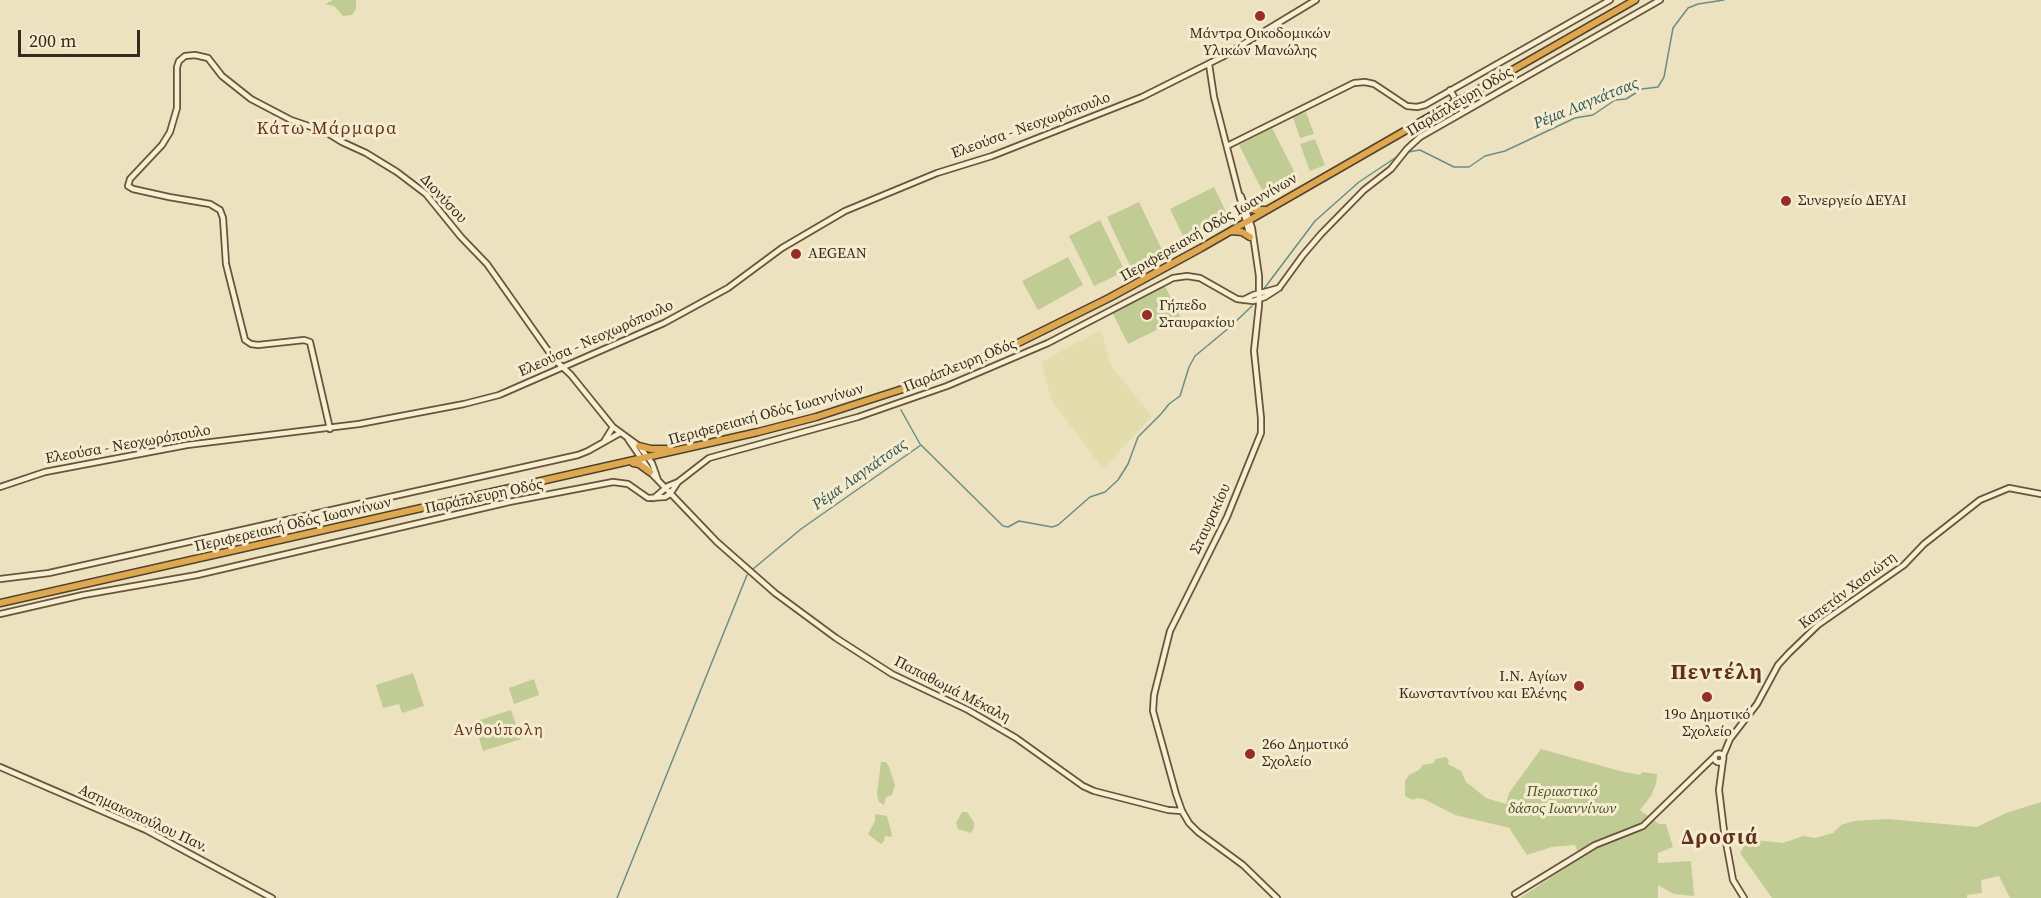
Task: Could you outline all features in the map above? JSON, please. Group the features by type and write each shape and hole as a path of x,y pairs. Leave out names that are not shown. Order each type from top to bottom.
{"highway":[{"name":"Περιφερειακή Οδός Ιωαννίνων","path":"0,603 681,450 816,417 960,368 1085,311 1635,0"},
{"path":"1245,205 1254,210 1266,210"},
{"path":"1230,231 1242,232 1250,237"},
{"path":"639,446 648,449 681,450"},
{"path":"623,463 639,464 650,472"}],"street":[{"name":"Ελεούσα - Νεοχωρόπουλο","path":"0,487 45,472 187,445 330,429 484,399 640,335 735,283 814,228 854,207 937,173 992,156 1050,132 1111,111 1209,64 1316,0"},
{"name":"Παράπλευρη Οδός","path":"1227,146 1354,83 1374,84 1404,104 1414,107 1431,102 1610,0"},
{"name":"Παράπλευρη Οδός","path":"670,494 678,482 701,462 713,456 858,417 979,373 1057,338 1173,278 1186,276 1200,278 1229,296 1243,300 1259,299 1271,295 1279,288 1314,241 1364,190 1391,169 1411,144 1660,0"},
{"name":"Διονύσου","path":"330,429 310,342 304,340 258,345 245,340 226,264 223,218 220,210 210,204 169,197 128,186 130,180 162,146 170,132 177,108 177,69 183,57 190,55 206,57 222,76 251,99 291,120 326,132 366,153 395,170 417,187 435,204 461,237 487,264 551,355 574,378 614,427 639,446 645,458"},
{"path":"1209,64 1214,97 1254,247"},
{"path":"1450,90 1463,112"},
{"path":"1241,196 1254,247"},
{"name":"Σταυρακίου","path":"1182,811 1156,727 1154,695 1170,631 1227,517 1261,434 1254,351 1259,293 1254,247"},
{"path":"1243,300 1279,288"},
{"path":"604,442 614,427"},
{"name":"Παράπλευρη Οδός","path":"0,579 49,573 578,455 620,433"},
{"path":"627,438 645,458 658,480"},
{"path":"645,458 650,472 658,480"},
{"name":"Παπαθωμά Μέκαλη","path":"658,480 729,553 800,613 864,657 892,674 1000,728 1079,784 1101,793 1168,810 1182,811"},
{"name":"Παράπλευρη Οδός","path":"0,614 83,595 197,575 500,505 605,484 625,483 646,497 654,498 665,488 678,482"},
{"name":"Καπετάν Χασιώτη","path":"1719,759 1730,739 1757,704 1782,660 1818,625 1904,565 1924,544 1980,500 2009,488 2041,494"},
{"path":"654,498 670,494"},
{"path":"1515,894 1595,845 1643,826 1709,761 1719,759 1719,790 1724,831 1733,880 1744,898"},
{"name":"Ασημακοπούλου Παν.","path":"0,767 146,830 272,898"},
{"path":"1182,811 1195,829 1243,865 1277,898"}],"shaded area":[{"path":"1101,330 1111,366 1152,416 1103,469 1051,400 1041,362"}],"green space":[{"path":"333,0 356,0 356,9 352,15 343,16 334,6 325,4"},
{"path":"1306,112 1314,134 1300,138 1293,117"},
{"path":"1272,128 1297,177 1264,194 1239,145"},
{"path":"1315,139 1325,165 1310,171 1300,144"},
{"path":"1214,187 1230,220 1186,242 1170,209"},
{"name":"Γήπεδο Σταυρακίου","path":"1139,202 1164,254 1132,270 1107,217"},
{"name":"Γήπεδο Σταυρακίου","path":"1100,220 1125,271 1094,286 1069,236"},
{"path":"1068,257 1083,285 1038,310 1022,281"},
{"name":"Γήπεδο Σταυρακίου","path":"1165,286 1181,318 1128,344 1112,312"},
{"path":"413,673 424,706 402,713 399,704 383,708 376,685"},
{"path":"534,679 539,695 514,704 509,688"},
{"path":"511,710 521,739 483,751 474,722"},
{"name":"Περιαστικό δάσος Ιωαννίνων","path":"1541,749 1620,771 1640,775 1642,772 1657,774 1651,796 1640,810 1659,824 1666,824 1673,847 1658,853 1658,863 1691,861 1694,896 1674,894 1658,885 1658,898 1520,898 1580,858 1575,845 1552,847 1527,855 1510,828 1455,815 1424,799 1413,800 1405,796 1405,781 1409,775 1423,765 1434,763 1435,759 1446,757 1448,764 1461,771 1466,782 1486,798 1506,804 1509,793"},
{"path":"881,762 886,762 895,785 892,795 886,797 884,805 879,802 877,795"},
{"path":"2041,802 2041,898 2010,898 1999,876 1981,880 1982,893 1967,895 1967,898 1772,898 1740,853 1745,844 1754,840 1783,843 1803,836 1815,838 1833,833 1841,825 1854,821 1887,819 1977,827 2006,813"},
{"path":"962,812 967,812 974,822 971,833 958,829 956,823"},
{"path":"875,814 887,816 891,830 892,837 885,836 881,844 868,834 875,821"}],"waterway":[{"name":"Ρέμα Λαγκάτσας","path":"1408,152 1420,150 1454,167 1469,167 1485,156 1505,151 1575,118 1593,115 1615,100 1626,99 1642,89 1658,87 1664,77 1673,28 1688,8 1724,0"},
{"name":"Ρέμα Λαγκάτσας","path":"1263,290 1315,221 1359,182 1395,158"},
{"name":"Ρέμα Λαγκάτσας","path":"753,569 801,529 921,445 1003,526 1008,527 1019,521 1052,527 1058,525 1090,497 1105,492 1118,480 1128,464 1138,437 1169,404 1180,396 1195,356 1252,306"},
{"path":"901,410 920,444"},
{"name":"Ρέμα Λαγκάτσας","path":"617,898 747,575"}],"place":[{"name":"Μάντρα Οικοδομικών Υλικών Μανώλης","path":"1260,16"},
{"name":"Συνεργείο ΔΕΥΑΙ","path":"1786,201"},
{"name":"AEGEAN","path":"796,254"},
{"name":"Γήπεδο Σταυρακίου","path":"1147,315"},
{"name":"Ι.Ν. Αγίων Κωνσταντίνου και Ελένης","path":"1579,686"},
{"name":"19ο Δημοτικό Σχολείο","path":"1707,697"},
{"name":"26ο Δημοτικό Σχολείο","path":"1250,754"}],"district":[{"name":"Κάτω Μάρμαρα","path":"327,129"},
{"name":"Πεντέλη","path":"1717,674"},
{"name":"Ανθούπολη","path":"499,731"},
{"name":"Δροσιά","path":"1720,839"}]}
